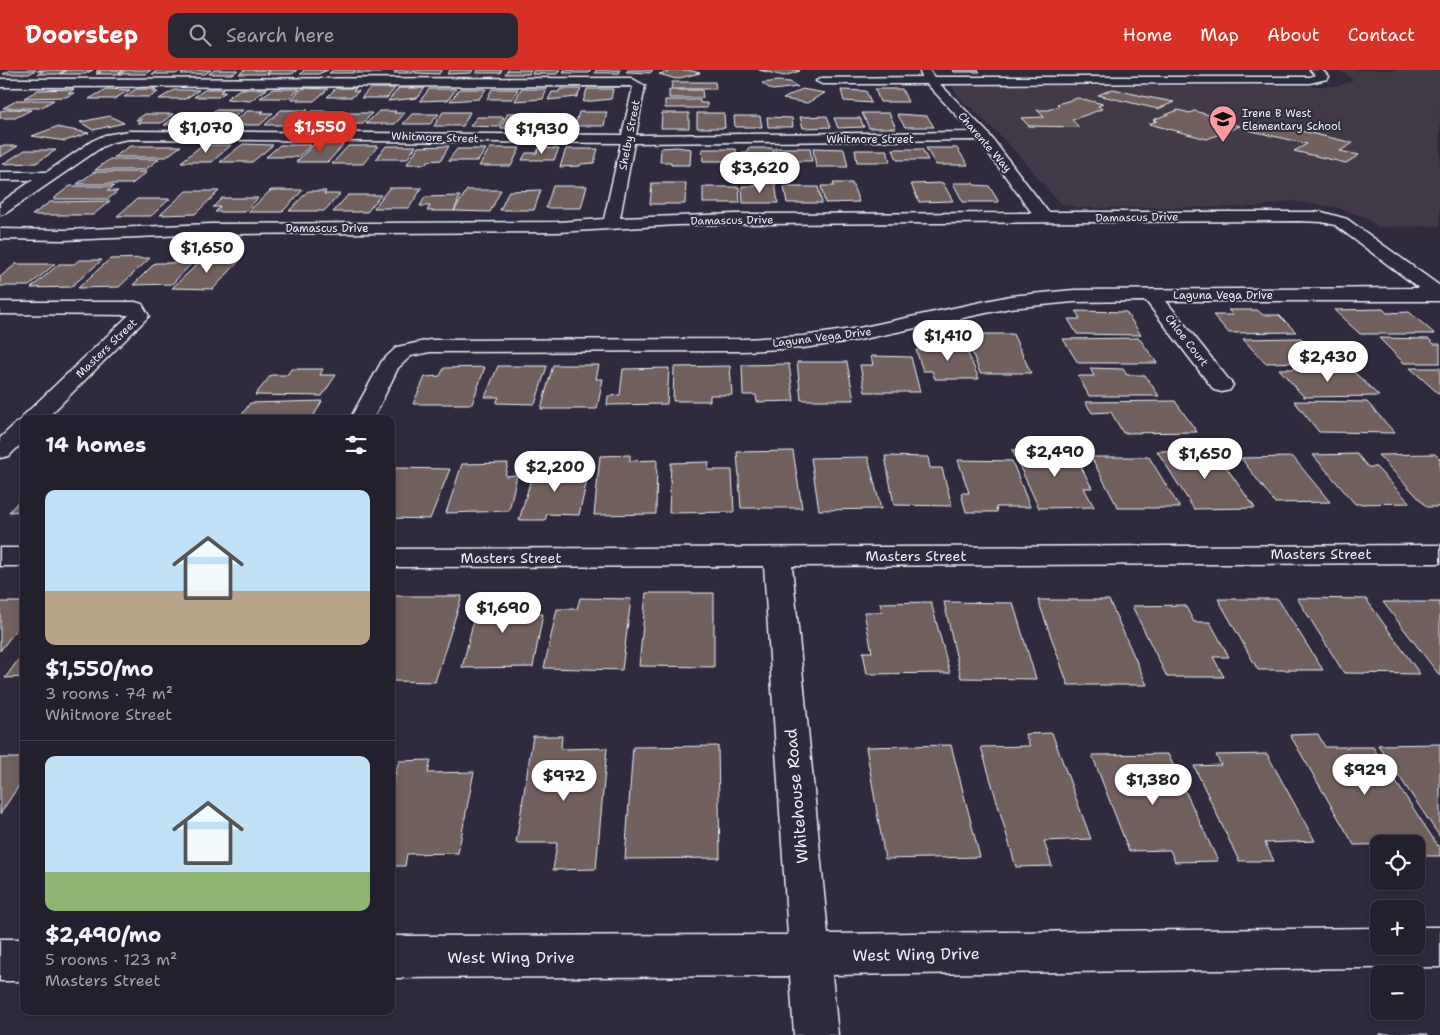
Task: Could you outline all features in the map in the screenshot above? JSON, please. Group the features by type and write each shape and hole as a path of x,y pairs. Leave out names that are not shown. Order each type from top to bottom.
{"street":[{"path":"822,81 926,76 1301,80 1323,77 1316,70"},
{"name":"Charente Way","path":"926,76 983,136 1044,218"},
{"name":"Shelby Street","path":"0,83 619,80 631,82 639,86 611,224"},
{"path":"0,95 24,83"},
{"name":"Whitmore Street","path":"0,210 97,144 110,138 129,135 364,135 506,139 886,139 983,136"},
{"path":"0,176 50,176"},
{"name":"Damascus Drive","path":"0,234 64,235 250,229 558,227 736,219 1299,216 1322,217 1341,222 1440,295"},
{"name":"Chloe Court","path":"1151,295 1222,385"},
{"name":"Laguna Vega Drive","path":"363,415 389,365 404,350 430,346 743,345 803,342 859,334 1010,302 1074,296 1440,295"},
{"name":"Masters Street","path":"0,308 135,308 140,316 37,415"},
{"path":"0,451 20,432"},
{"name":"Masters Street","path":"395,558 1440,554"},
{"name":"Whitehouse Road","path":"777,556 816,1035"},
{"path":"0,557 20,557"},
{"name":"West Wing Drive","path":"395,957 809,955 1440,947"},
{"path":"0,960 20,960"}],"shaded area":[{"name":"Irene B West Elementary School","path":"1334,70 1440,70 1440,226 1378,227 1365,217 1335,207 1291,201 1257,207 1079,208 1059,203 1019,155 973,109 964,103 952,87 1335,86 1349,83 1353,80 1345,73"}],"building":[{"path":"11,70 36,70 29,74 3,74"},
{"path":"66,70 58,74 38,74 43,71 37,71"},
{"path":"68,70 93,70 85,74 60,74"},
{"path":"98,70 124,70 117,74 96,74 101,72 96,72"},
{"path":"127,70 151,70 145,74 119,74"},
{"path":"158,70 181,70 176,74 152,74"},
{"path":"187,70 211,70 205,74 181,74"},
{"path":"214,70 238,70 233,74 209,74"},
{"path":"244,70 270,70 265,74 239,74"},
{"path":"272,70 297,70 292,74 267,74"},
{"path":"304,70 328,70 318,74 300,74"},
{"path":"333,70 357,70 353,73 329,73"},
{"path":"360,70 384,70 381,73 356,73"},
{"path":"391,70 416,70 413,73 394,73 396,71"},
{"path":"418,70 442,70 439,74 415,73"},
{"path":"450,70 473,70 471,73 447,74"},
{"path":"478,70 502,70 500,73 476,73"},
{"path":"508,70 531,70 529,74 505,74"},
{"path":"534,70 560,70 557,74 532,74"},
{"path":"564,70 590,70 589,73 563,73"},
{"path":"596,70 620,70 619,73 595,73"},
{"path":"628,70 653,70 650,73 626,72"},
{"path":"675,70 688,70 700,73 676,79 659,74"},
{"path":"759,70 794,70 800,71 784,76"},
{"path":"953,70 978,70 980,72 954,72"},
{"path":"672,82 715,82 716,89 671,89"},
{"path":"790,82 798,87 772,90 762,83"},
{"path":"303,88 328,89 314,101 291,99"},
{"path":"336,88 356,88 353,91 359,91 352,97 327,97"},
{"path":"370,88 395,88 387,98 361,98"},
{"path":"399,88 425,88 417,98 388,101"},
{"path":"74,89 68,93 74,93 66,97 24,98 38,90"},
{"path":"106,89 130,90 114,99 89,99"},
{"path":"136,89 156,89 152,92 158,92 150,97 124,97"},
{"path":"206,89 224,89 220,92 226,92 218,97 194,97"},
{"path":"240,89 267,89 250,101 226,99"},
{"path":"273,89 300,89 288,98 260,98"},
{"path":"429,89 456,89 448,100 420,101"},
{"path":"460,89 486,89 479,99 450,101"},
{"path":"492,89 518,89 513,99 487,99"},
{"path":"521,89 547,89 543,99 515,101"},
{"path":"560,89 581,89 577,97 548,100 552,92 559,92"},
{"path":"587,89 613,89 611,99 583,102"},
{"path":"802,89 825,93 807,103 783,99"},
{"path":"875,89 902,89 908,102 880,102"},
{"path":"1113,89 1174,102 1158,109 1098,95"},
{"path":"174,90 199,90 185,99 159,99"},
{"path":"669,90 702,90 703,98 669,98"},
{"path":"841,90 866,91 871,103 844,101"},
{"path":"1078,98 1103,104 1098,106 1102,109 1072,120 1079,127 1029,126 1021,118 1044,117 1037,110 1048,110 1059,106 1057,104"},
{"path":"18,100 54,100 40,108 3,108"},
{"path":"665,100 700,100 700,103 707,103 707,108 665,108"},
{"path":"12,109 31,110 15,118 0,118 0,111"},
{"path":"215,110 243,110 225,124 197,125"},
{"path":"281,110 308,110 293,125 265,125"},
{"path":"1178,110 1190,113 1194,111 1229,120 1223,122 1240,126 1207,139 1149,124 1157,121 1153,120"},
{"path":"247,111 273,113 260,125 230,125"},
{"path":"312,111 338,113 328,124 299,124"},
{"path":"379,111 405,113 395,124 366,124"},
{"path":"443,112 470,112 463,126 434,126"},
{"path":"579,112 607,112 604,126 575,126"},
{"path":"180,113 209,113 194,124 164,125"},
{"path":"345,113 372,113 363,124 335,124"},
{"path":"508,113 536,113 529,128 500,128"},
{"path":"662,113 689,113 689,128 661,128"},
{"path":"697,113 724,113 725,128 697,128"},
{"path":"862,113 889,113 896,128 869,128"},
{"path":"145,114 173,114 161,123 137,123 142,120 136,120"},
{"path":"412,114 439,114 430,124 403,124"},
{"path":"897,114 927,116 934,127 905,127"},
{"path":"110,116 124,123 93,130 80,122"},
{"path":"734,116 760,116 762,127 735,127"},
{"path":"827,116 831,127 803,128 800,117"},
{"path":"477,117 504,117 498,127 470,126"},
{"path":"541,117 569,117 565,127 536,127"},
{"path":"767,117 792,118 793,127 768,127"},
{"path":"834,118 860,118 864,127 838,128"},
{"path":"1259,124 1268,126 1272,124 1353,143 1340,151 1359,155 1346,163 1294,151 1307,144 1248,130"},
{"path":"56,127 89,133 65,141 32,136"},
{"path":"243,144 273,145 252,162 220,162"},
{"path":"314,144 344,144 328,162 296,162"},
{"path":"202,145 231,145 212,162 181,162"},
{"path":"280,145 311,145 298,157 266,157"},
{"path":"0,146 18,146 0,157"},
{"path":"130,146 181,146 166,157 114,157"},
{"path":"348,146 378,146 363,164 332,164"},
{"path":"386,146 416,146 407,159 376,159"},
{"path":"449,146 441,160 428,161 425,164 407,164 418,147"},
{"path":"677,147 691,149 690,165 671,165 671,162 660,162 661,148"},
{"path":"490,148 520,148 511,166 479,166"},
{"path":"539,148 559,149 554,160 522,160 526,153 537,153"},
{"path":"748,148 773,148 774,160 742,159 742,152 748,152"},
{"path":"775,148 810,148 812,161 776,161"},
{"path":"813,148 844,149 848,167 816,167"},
{"path":"926,148 957,148 968,165 936,165"},
{"path":"457,149 486,149 478,161 448,161"},
{"path":"566,149 598,149 594,163 560,167"},
{"path":"702,149 736,149 737,161 703,161"},
{"path":"893,149 922,149 928,160 897,160"},
{"path":"25,150 56,150 36,163 3,164"},
{"path":"855,150 887,150 890,162 857,162"},
{"path":"110,159 159,159 145,170 95,170"},
{"path":"94,172 147,172 132,184 77,184"},
{"path":"652,183 686,183 685,204 650,204"},
{"path":"756,183 775,183 778,203 743,203 742,186 756,186"},
{"path":"833,183 852,183 859,202 825,203 821,186 834,186"},
{"path":"943,183 953,201 919,202 911,184"},
{"path":"953,183 973,183 974,185 989,186 999,202 963,202"},
{"path":"70,186 114,186 107,191 118,191 108,199 53,199"},
{"path":"553,186 587,186 581,208 546,208"},
{"path":"703,187 739,187 740,203 703,203"},
{"path":"784,187 818,187 822,203 787,203"},
{"path":"389,188 422,188 409,208 374,208"},
{"path":"271,190 303,190 282,212 248,212"},
{"path":"467,190 501,190 490,212 454,211"},
{"path":"541,190 534,210 500,210 509,191"},
{"path":"186,191 219,191 195,214 160,215"},
{"path":"308,191 326,191 324,194 340,194 324,211 289,211"},
{"path":"348,195 381,195 367,212 333,212"},
{"path":"460,196 454,211 427,211 430,206 420,206 425,197"},
{"path":"222,198 258,198 245,212 215,212 220,207 213,207"},
{"path":"137,199 170,199 151,216 117,216"},
{"path":"110,201 93,215 32,215 50,202"},
{"path":"150,258 119,287 78,288 110,259"},
{"path":"203,259 241,259 213,289 172,288"},
{"path":"79,260 102,260 71,287 31,288 59,264 74,264"},
{"path":"155,263 192,263 172,284 133,285"},
{"path":"16,264 55,264 29,286 0,286 0,277"},
{"path":"1383,309 1387,313 1409,312 1435,334 1360,334 1334,310"},
{"path":"1228,310 1257,310 1263,315 1279,315 1296,332 1229,333 1213,315 1233,315"},
{"path":"1076,311 1126,312 1141,335 1077,334 1068,319 1080,319"},
{"path":"965,334 1013,334 1031,373 980,373"},
{"path":"1139,338 1157,363 1078,363 1063,339"},
{"path":"1301,338 1318,355 1310,355 1317,362 1265,363 1243,339"},
{"path":"1379,338 1429,339 1434,344 1440,344 1440,363 1404,363"},
{"path":"927,344 964,344 979,379 935,379 932,371 923,371 916,350 928,350"},
{"path":"871,356 911,357 920,392 865,392 860,365 873,365"},
{"path":"797,362 847,362 854,400 801,400"},
{"path":"789,364 794,401 757,402 756,395 743,395 742,365"},
{"path":"553,365 599,365 596,379 603,379 597,409 541,409"},
{"path":"498,366 547,366 535,404 496,403 499,397 485,397"},
{"path":"730,366 732,395 710,395 710,401 673,401 674,367"},
{"path":"485,367 472,404 413,404 425,377 440,376 444,368"},
{"path":"669,368 667,404 607,405 608,396 620,395 623,369"},
{"path":"1090,368 1123,369 1127,375 1145,375 1159,396 1089,396 1078,376 1094,376"},
{"path":"1350,368 1379,396 1304,397 1279,369"},
{"path":"1410,368 1440,368 1440,394 1439,394"},
{"path":"291,369 323,369 320,375 336,375 322,396 255,395 271,375 287,375"},
{"path":"322,401 314,415 242,415 250,403"},
{"path":"1175,401 1197,432 1123,433 1111,412 1092,413 1085,402"},
{"path":"1294,401 1367,402 1395,433 1319,432"},
{"path":"1072,449 1092,488 1084,488 1094,507 1039,508 1012,450"},
{"path":"1214,450 1255,508 1194,509 1157,451"},
{"path":"793,451 802,508 741,508 737,452"},
{"path":"1357,454 1368,467 1376,467 1410,503 1355,504 1313,455"},
{"path":"1435,454 1440,459 1440,507 1427,507 1378,455"},
{"path":"630,455 630,461 657,460 656,514 594,515 600,456"},
{"path":"885,456 928,457 930,468 942,468 952,506 894,505"},
{"path":"868,457 881,509 819,510 811,458"},
{"path":"1091,457 1149,457 1180,508 1118,508"},
{"path":"1293,457 1330,502 1275,503 1241,458"},
{"path":"958,460 1012,461 1030,507 996,507 997,512 966,512 961,493 969,493"},
{"path":"709,462 708,470 732,470 734,512 669,513 671,463"},
{"path":"508,463 505,476 517,475 509,511 446,513 462,464"},
{"path":"545,466 590,467 579,515 547,514 545,520 519,520 532,476 542,476"},
{"path":"396,468 450,469 430,519 395,518"},
{"path":"20,500 20,511 9,512"},
{"path":"646,593 714,593 714,667 639,666"},
{"path":"395,596 462,596 435,682 395,681"},
{"path":"533,597 530,614 543,614 533,667 462,668 479,598"},
{"path":"580,598 631,599 622,670 544,668 557,609 577,609"},
{"path":"1297,598 1366,599 1420,674 1344,673"},
{"path":"1218,599 1278,599 1323,670 1258,670"},
{"path":"1038,600 1109,600 1147,685 1068,685"},
{"path":"0,602 20,602 20,624 0,651"},
{"path":"931,602 950,673 867,674 863,652 872,652 864,612 882,612 880,603"},
{"path":"944,602 1013,603 1036,679 961,678"},
{"path":"1383,602 1440,602 1440,676"},
{"path":"1185,605 1194,622 1210,622 1229,657 1213,657 1224,677 1167,677 1132,606"},
{"path":"20,657 20,677 5,678"},
{"path":"1052,733 1091,839 1044,841 1052,866 1016,867 981,747 1030,746 1025,734"},
{"path":"1318,734 1325,747 1373,747 1440,849 1440,856 1425,856 1425,835 1370,835 1370,845 1354,845 1290,735"},
{"path":"533,736 562,736 561,749 607,748 596,869 553,870 557,843 516,843"},
{"path":"1440,744 1440,837 1378,745"},
{"path":"951,745 980,857 885,859 866,747"},
{"path":"718,746 720,858 625,859 633,747"},
{"path":"1168,754 1218,861 1175,862 1170,850 1129,851 1092,755"},
{"path":"1267,754 1315,841 1265,843 1274,861 1239,861 1194,766 1221,765 1216,755"},
{"path":"0,758 20,758 20,784 0,814"},
{"path":"431,760 428,773 474,772 458,853 407,854 405,866 395,866 395,774 399,761"},
{"path":"1428,1034 1428,1035 1380,1035"}],"place":[{"name":"Irene B West Elementary School","path":"1223,143"}]}
